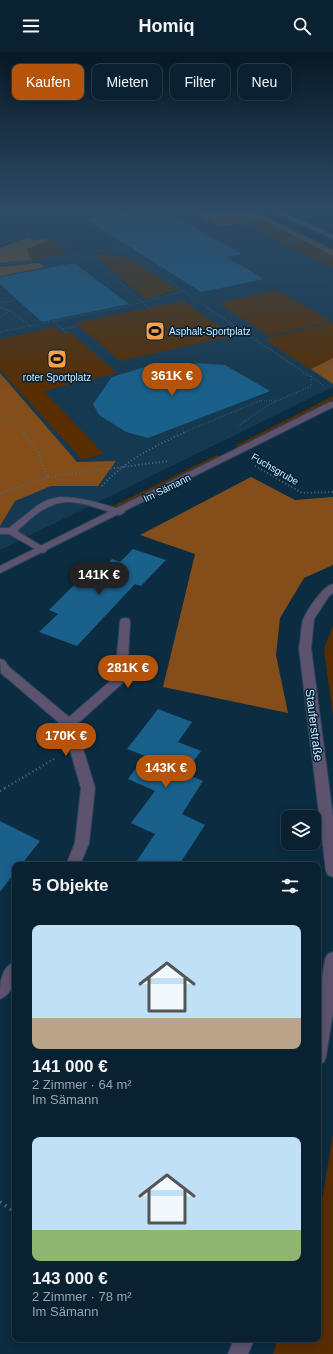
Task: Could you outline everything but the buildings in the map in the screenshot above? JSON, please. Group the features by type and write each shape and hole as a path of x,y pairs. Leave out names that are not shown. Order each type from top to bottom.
{"street":[{"name":"Im Sämann","path":"0,570 120,512 333,404"},
{"path":"11,531 42,506 60,499 79,501 120,512"},
{"path":"0,531 11,531 42,550"},
{"name":"Stauferstraße","path":"333,587 325,594 309,619 305,648 333,871"},
{"path":"69,724 121,679 125,622"},
{"path":"2,668 69,724 88,788 82,843 74,862"},
{"path":"321,1037 333,959"},
{"path":"0,992 12,974"},
{"path":"238,1354 243,1342"}],"path":[{"path":"107,271 149,308"},
{"path":"154,271 321,384"},
{"path":"0,332 142,303 185,291"},
{"path":"0,303 17,300"},
{"path":"0,306 9,310 30,326"},
{"path":"0,317 9,310"},
{"path":"53,322 66,332"},
{"path":"62,329 78,326"},
{"path":"101,488 104,482 123,466 157,445 259,401 277,400"},
{"path":"0,411 18,425 32,444 48,477"},
{"name":"Fuchsgrube","path":"235,454 302,493 333,492"},
{"path":"0,494 48,477 168,461"},
{"path":"0,791 76,746"},
{"path":"0,1202 12,1210"}],"shaded area":[{"path":"0,271 333,271 333,387 0,550"},
{"path":"0,271 27,271 0,276"},
{"path":"112,271 149,271 178,290 145,299"},
{"path":"277,290 331,321 269,336 218,303"},
{"name":"Asphalt-Sportplatz","path":"183,301 233,336 120,361 75,323"},
{"path":"333,322 333,358 310,369 264,339"},
{"name":"roter Sportplatz","path":"55,327 62,333 70,332 117,373 44,391 104,454 82,460 0,370 0,339"},
{"path":"333,358 333,384 311,369"},
{"path":"0,373 77,462 116,461 98,486 51,486 15,501 0,526"},
{"path":"333,396 333,400 241,448 235,446"},
{"path":"217,455 223,458 118,509 111,507"},
{"path":"251,477 295,500 333,497 333,565 304,578 280,618 276,655 288,713 163,687 195,554 140,535"},
{"path":"333,625 333,716 324,650"},
{"path":"333,1134 333,1354 273,1354 277,1342 321,1342 321,1207"}],"place":[{"name":"Asphalt-Sportplatz","path":"155,331"},
{"name":"roter Sportplatz","path":"57,359"}]}
